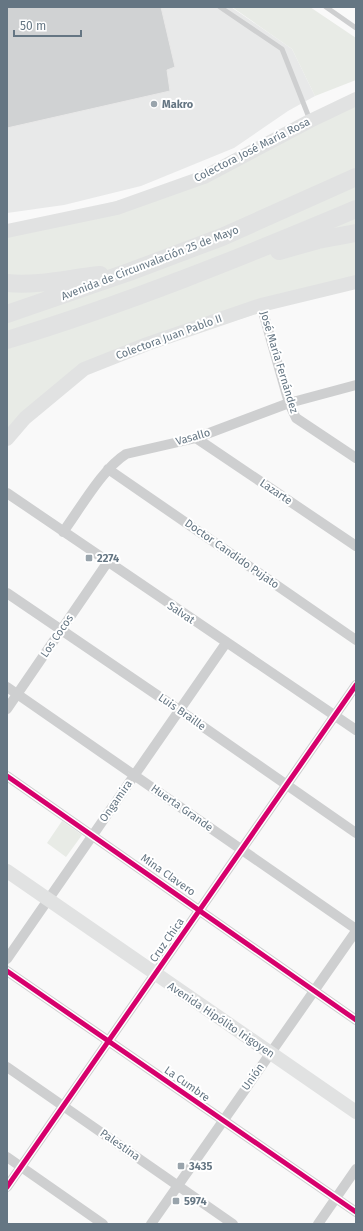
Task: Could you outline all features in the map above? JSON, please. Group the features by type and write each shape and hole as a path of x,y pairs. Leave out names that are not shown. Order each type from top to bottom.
{"highway":[{"path":"334,186 356,172"},
{"name":"Avenida de Circunvalación 25 de Mayo","path":"7,314 129,272 222,237 356,177"},
{"path":"7,340 143,294 252,252 356,209"},
{"path":"252,252 282,251 318,240 356,233"},
{"path":"7,283 23,284 52,282 80,276 129,272"}],"main road":[{"name":"Colectora José María Rosa","path":"7,231 117,208 204,177 310,121 356,99"},
{"name":"Colectora Juan Pablo II","path":"7,439 25,418 84,369 147,344 261,305 356,282"},
{"name":"Avenida Hipólito Irigoyen","path":"7,871 155,975 356,1112"}],"street":[{"name":"José María Fernández","path":"261,305 289,404 296,418 356,458"},
{"name":"Vasallo","path":"63,532 108,469 118,459 126,454 196,438 289,404 356,384"},
{"name":"Lazarte","path":"196,438 356,546"},
{"name":"Doctor Candido Pujato","path":"108,469 356,640"},
{"name":"Salvat","path":"7,493 107,563 356,730"},
{"name":"Los Cocos","path":"7,710 107,563"},
{"name":"Luis Braille","path":"7,593 356,833"},
{"name":"Ongamira","path":"7,959 226,643"},
{"name":"Cruz Chica","path":"7,1187 356,685"},
{"name":"Huerta Grande","path":"7,687 356,930"},
{"name":"Mina Clavero","path":"7,776 356,1020"},
{"name":"Unión","path":"151,1224 356,930"},
{"name":"La Cumbre","path":"7,971 356,1212"},
{"name":"Palestina","path":"7,1066 233,1224"},
{"path":"7,1157 103,1224"},
{"path":"318,1224 356,1169"}],"lane":[{"path":"220,7 282,49 310,121"},
{"path":"326,7 356,28"}],"shaded area":[{"name":"Makro","path":"7,7 231,7 292,49 315,96 288,111 234,148 141,186 64,205 7,213"},
{"path":"232,7 310,7 356,38 356,80 315,96 292,49"},
{"path":"356,99 356,282 84,369 7,439 7,231 204,177"},
{"path":"62,821 82,835 66,857 47,843"}],"building":[{"path":"7,7 161,7 175,67 167,70 170,91 7,128"}],"cycle path":[{"path":"7,1187 356,685"},
{"path":"7,776 356,1020"},
{"path":"7,971 356,1212"}],"place":[{"name":"Makro","path":"154,104"},
{"name":"2274","path":"89,558"},
{"name":"3435","path":"181,1166"},
{"name":"5974","path":"176,1201"}]}
